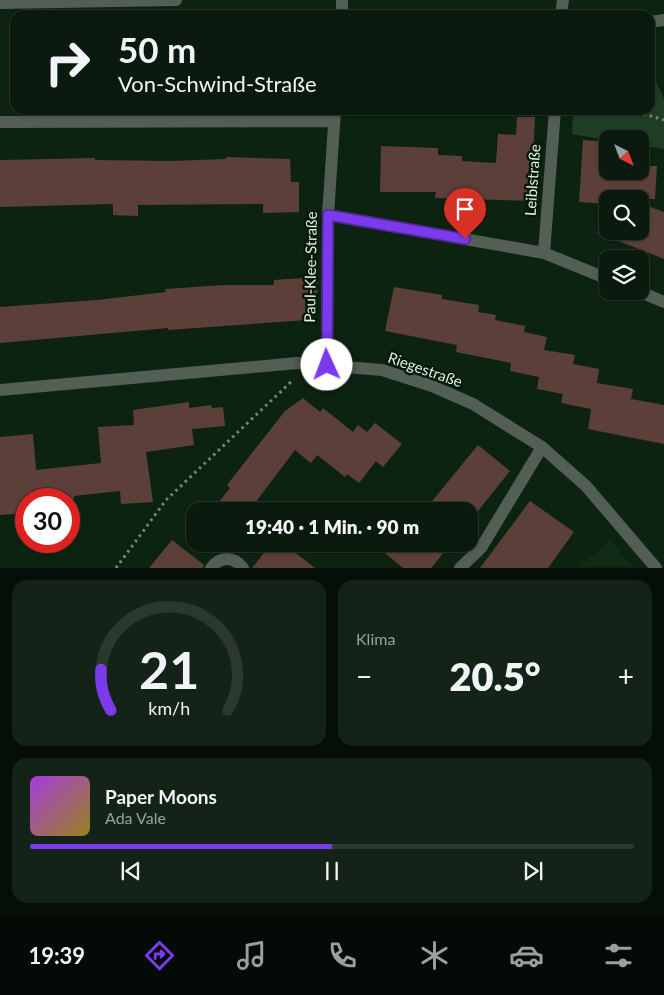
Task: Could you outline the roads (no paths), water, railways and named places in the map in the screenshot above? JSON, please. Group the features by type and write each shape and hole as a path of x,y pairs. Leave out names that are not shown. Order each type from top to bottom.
{"street":[{"path":"0,3 176,0"},
{"name":"Leiblstraße","path":"544,253 554,115"},
{"path":"0,122 335,116"},
{"name":"Paul-Klee-Straße","path":"327,365 328,215 335,116"},
{"path":"328,215 544,253 599,275"},
{"path":"649,296 664,302"},
{"name":"Riegestraße","path":"0,390 296,363 382,370 432,386 473,404 542,447 586,486 656,568"},
{"path":"460,568 481,548 542,447"},
{"path":"211,568 216,562 225,558 235,560 242,568"}]}
